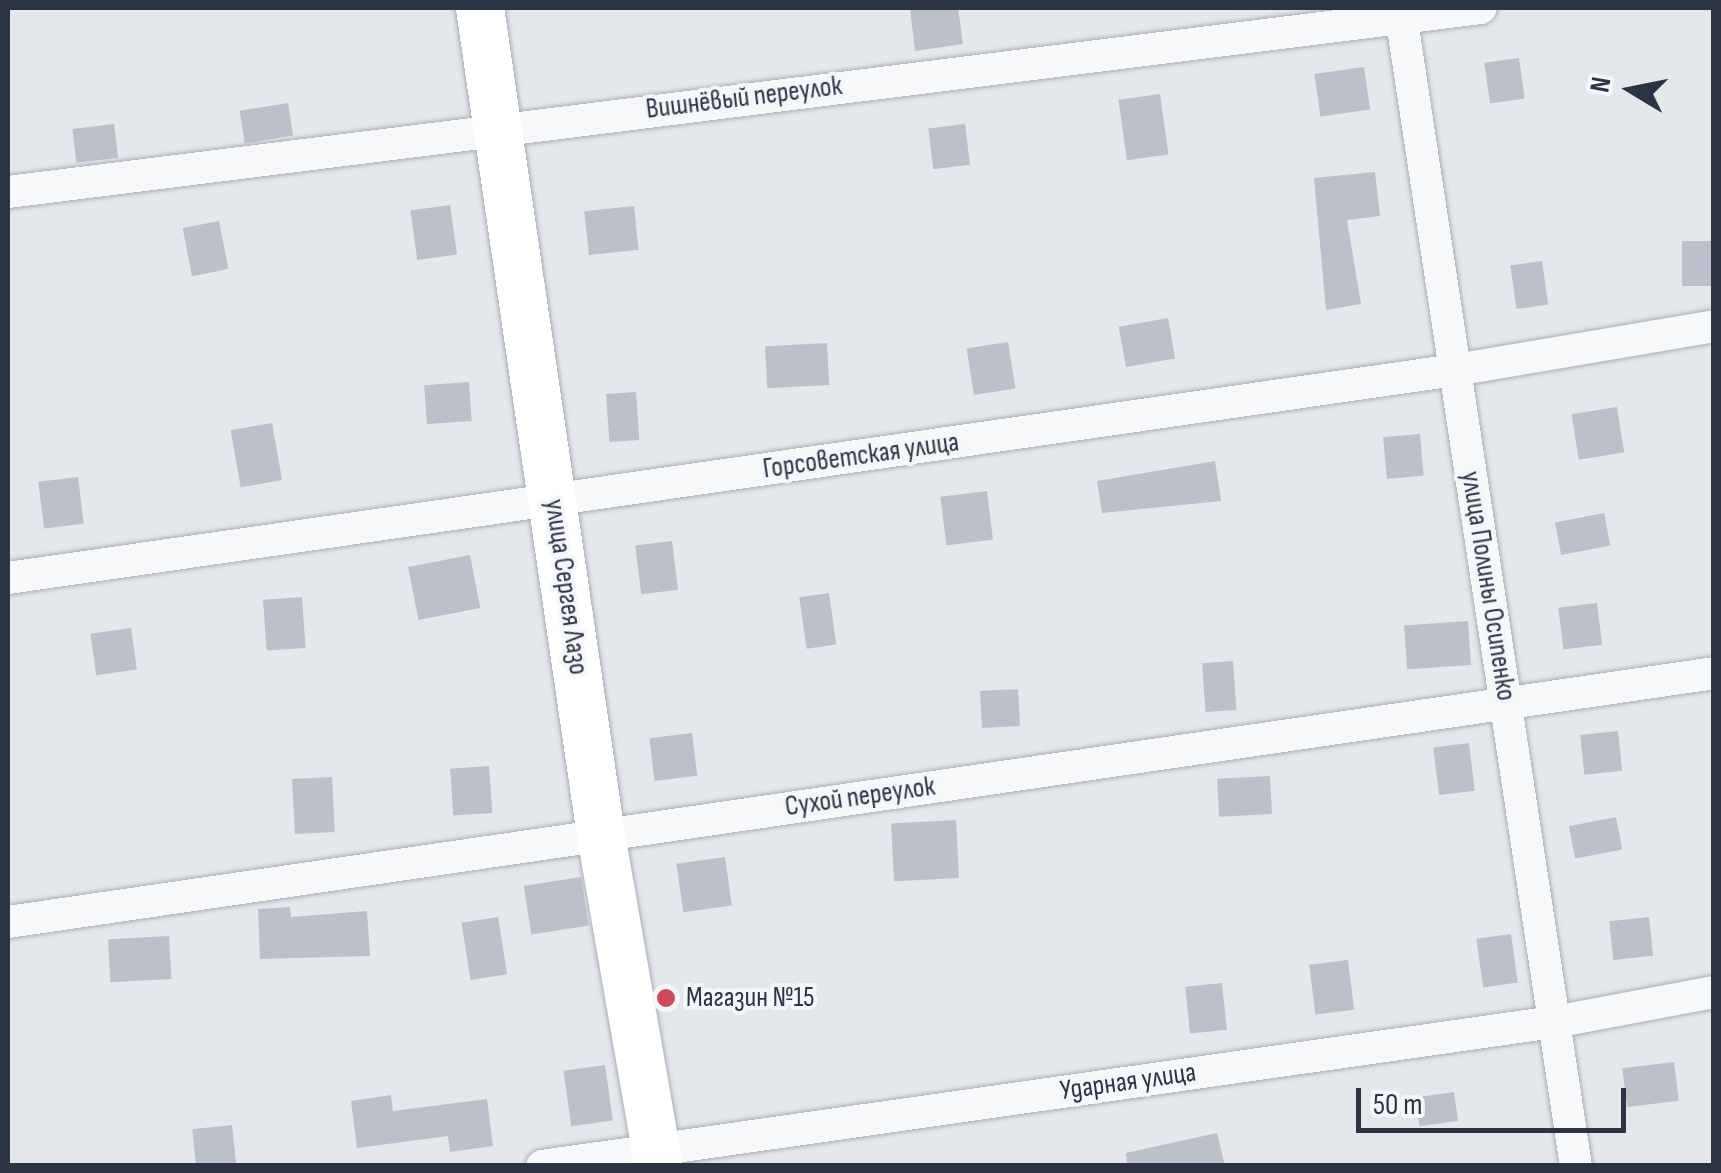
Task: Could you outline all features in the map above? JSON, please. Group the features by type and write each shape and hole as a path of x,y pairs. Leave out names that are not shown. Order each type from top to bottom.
{"main road":[{"name":"улица Сергея Лазо","path":"480,8 602,835 658,1158"}],"street":[{"name":"Вишнёвый переулок","path":"8,192 1400,12 1481,8"},
{"name":"улица Полины Осипенко","path":"1400,12 1576,1166"},
{"name":"Горсоветская улица","path":"8,578 1455,370 1714,326"},
{"name":"Сухой переулок","path":"8,922 1714,673"},
{"name":"Ударная улица","path":"542,1166 658,1158 1554,1022 1714,992"}],"building":[{"path":"910,8 958,8 963,44 915,51"},
{"path":"1519,58 1525,99 1490,103 1484,63"},
{"path":"1364,67 1370,110 1320,117 1314,74"},
{"path":"1160,94 1168,154 1127,160 1118,100"},
{"path":"288,103 293,136 245,143 240,111"},
{"path":"114,124 118,158 76,163 72,129"},
{"path":"965,124 970,165 933,169 928,129"},
{"path":"1375,172 1380,216 1347,220 1361,304 1326,310 1314,178"},
{"path":"450,205 457,255 417,260 410,211"},
{"path":"634,206 639,250 589,255 584,211"},
{"path":"219,221 228,269 192,276 183,228"},
{"path":"1682,241 1714,241 1714,286 1682,286"},
{"path":"1542,261 1548,305 1516,309 1510,265"},
{"path":"1168,318 1175,358 1126,367 1119,327"},
{"path":"1008,342 1015,388 974,395 967,349"},
{"path":"827,343 829,385 767,388 765,346"},
{"path":"469,382 472,421 427,424 424,385"},
{"path":"636,392 639,440 609,442 606,394"},
{"path":"1617,407 1624,452 1579,460 1572,414"},
{"path":"272,423 282,480 241,487 231,430"},
{"path":"1420,434 1424,476 1387,479 1383,437"},
{"path":"1215,461 1221,501 1102,513 1097,481"},
{"path":"78,477 84,524 44,529 38,482"},
{"path":"987,491 993,540 946,545 940,497"},
{"path":"1604,513 1610,545 1561,555 1555,523"},
{"path":"672,541 678,590 641,594 635,546"},
{"path":"470,555 480,608 418,620 408,567"},
{"path":"829,593 836,644 807,649 799,597"},
{"path":"302,597 306,648 267,651 263,600"},
{"path":"1597,603 1602,645 1563,649 1558,608"},
{"path":"1468,621 1471,665 1407,669 1404,625"},
{"path":"131,628 137,670 96,675 90,634"},
{"path":"1233,661 1236,710 1205,712 1202,663"},
{"path":"1018,689 1020,726 982,728 980,691"},
{"path":"1618,731 1622,771 1584,775 1580,735"},
{"path":"692,733 697,776 655,781 649,738"},
{"path":"1469,743 1475,791 1439,795 1433,747"},
{"path":"489,766 492,813 453,816 450,769"},
{"path":"1270,776 1272,814 1219,817 1217,779"},
{"path":"332,777 335,832 295,834 292,779"},
{"path":"1616,817 1622,849 1575,859 1569,826"},
{"path":"956,820 959,878 894,881 891,823"},
{"path":"725,857 732,906 683,912 676,864"},
{"path":"581,877 589,925 531,934 524,886"},
{"path":"290,907 291,917 367,911 370,956 260,959 258,909"},
{"path":"498,917 507,974 471,980 461,923"},
{"path":"1649,917 1653,956 1613,960 1609,921"},
{"path":"1511,934 1518,983 1483,987 1476,939"},
{"path":"169,936 171,979 110,982 108,939"},
{"path":"1348,960 1354,1010 1315,1014 1309,965"},
{"path":"1222,983 1227,1030 1190,1034 1185,987"},
{"path":"1674,1062 1679,1101 1627,1107 1622,1068"},
{"path":"605,1065 613,1120 571,1126 563,1071"},
{"path":"1454,1092 1458,1121 1419,1126 1415,1097"},
{"path":"391,1095 393,1111 487,1099 493,1146 450,1152 448,1136 357,1148 351,1101"},
{"path":"232,1125 236,1166 196,1166 192,1129"},
{"path":"1217,1133 1225,1166 1127,1166 1126,1153"}],"place":[{"name":"Магазин №15","path":"666,998"}]}
